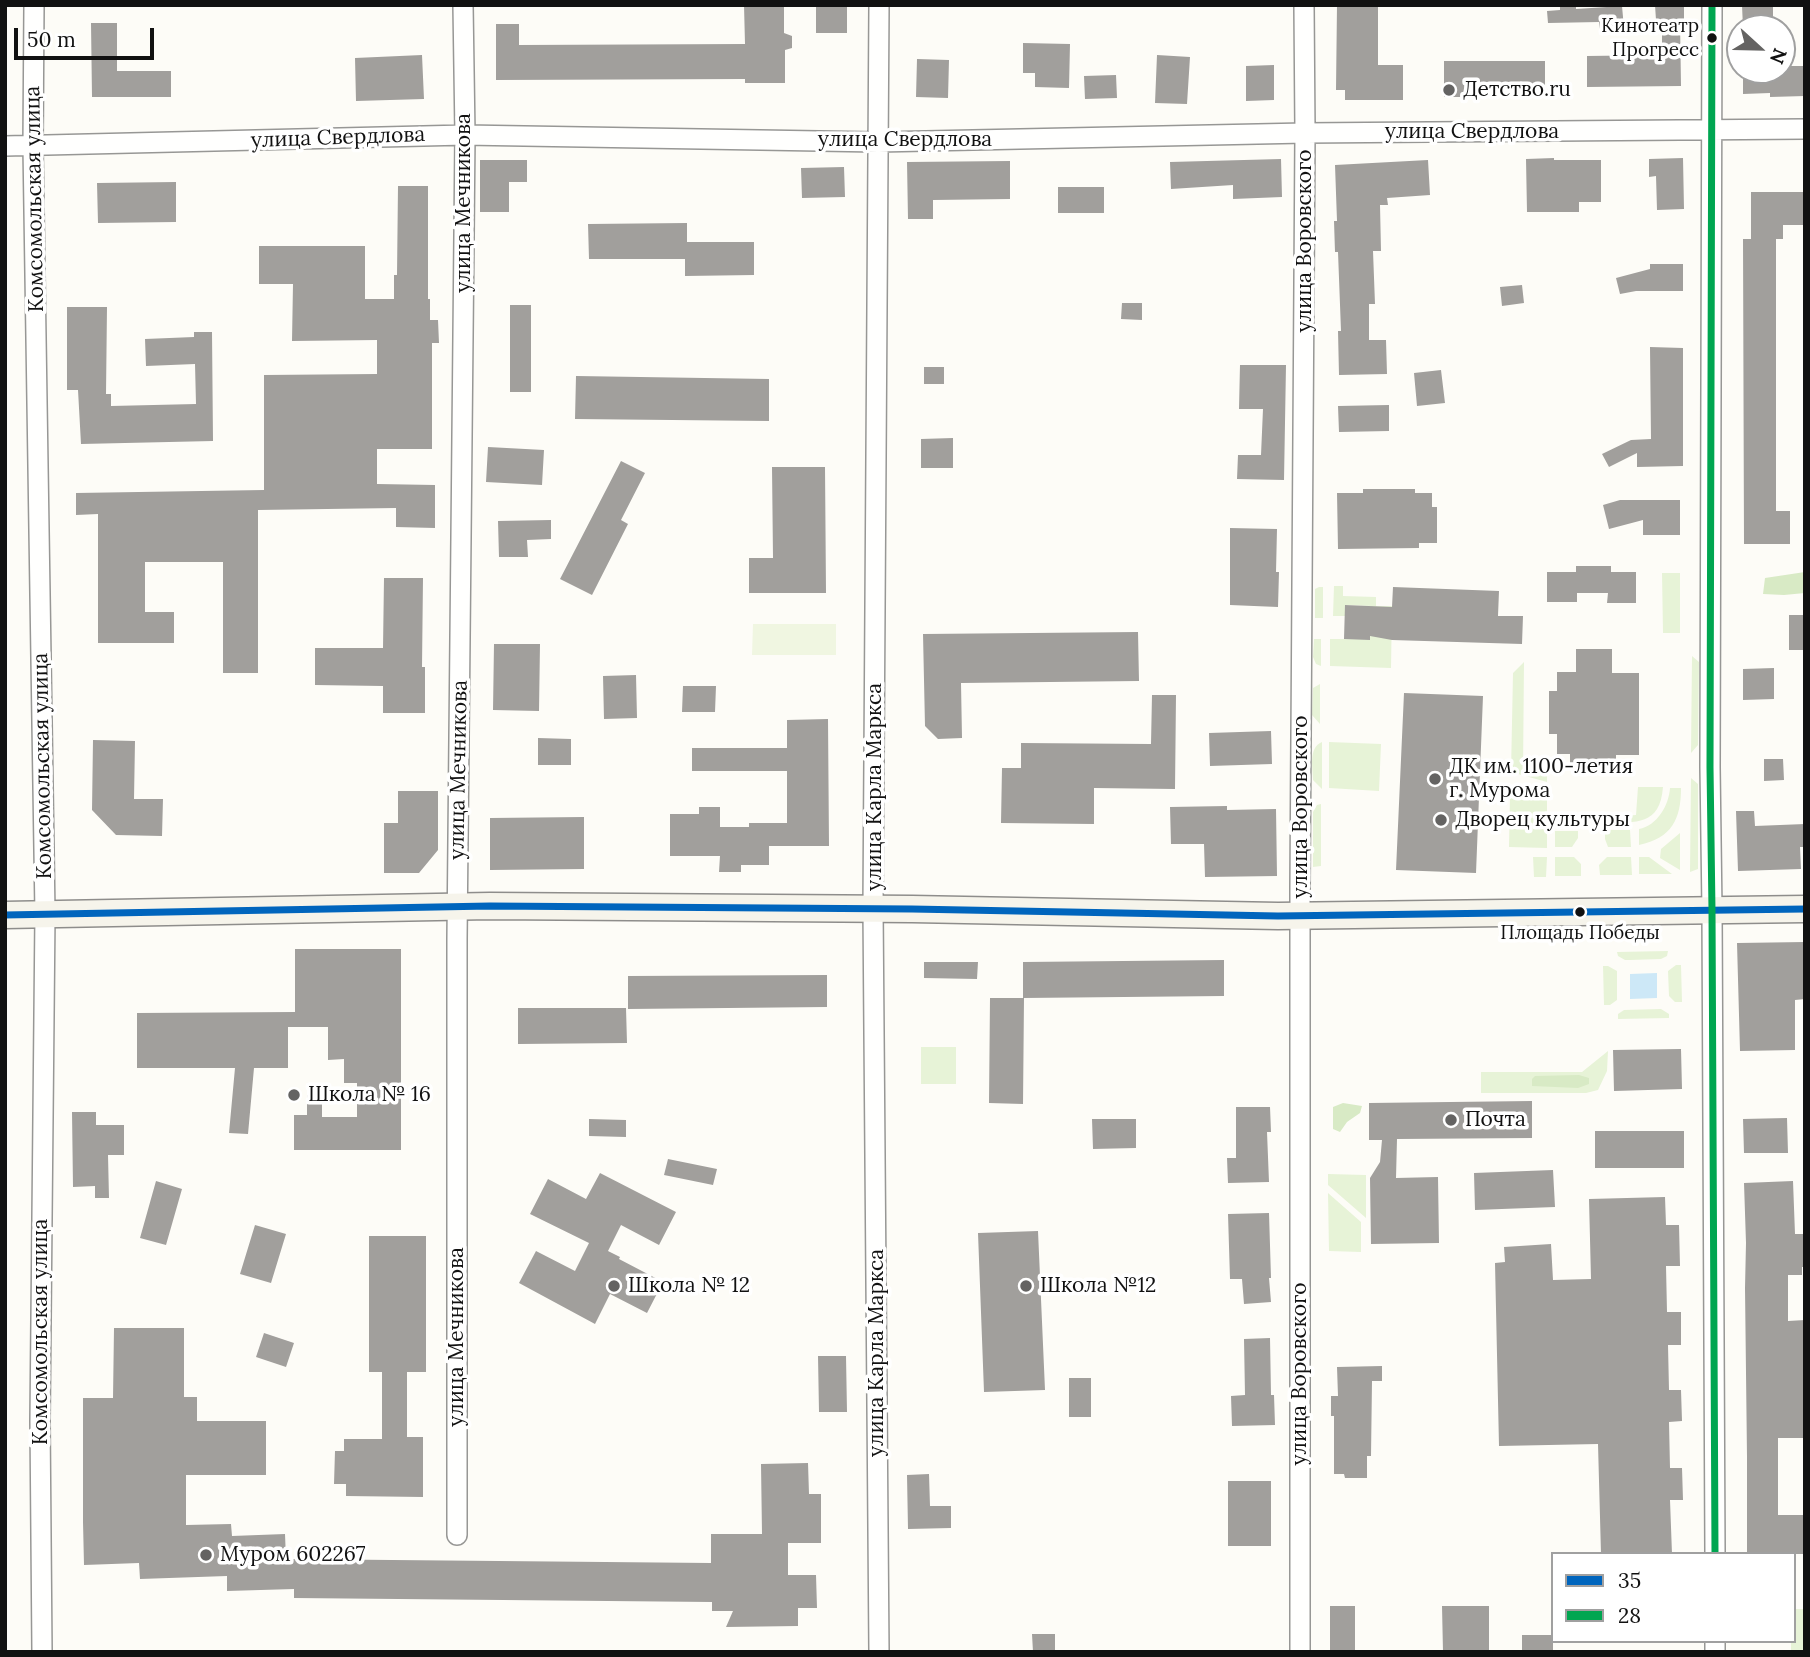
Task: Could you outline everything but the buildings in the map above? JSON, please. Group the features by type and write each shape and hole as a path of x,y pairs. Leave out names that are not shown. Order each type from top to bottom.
{"street":[{"name":"Комсомольская улица","path":"34,5 33,146 45,914 40,1421 42,1652"},
{"name":"улица Мечникова","path":"457,1535 457,907 465,135 463,5"},
{"name":"улица Карла Маркса","path":"879,5 873,908 879,1652"},
{"name":"улица Воровского","path":"1300,1652 1300,916 1306,133 1304,5"},
{"path":"1713,5 1710,753 1715,1552"},
{"name":"улица Свердлова","path":"5,146 465,135 878,142 1306,133 1805,129"},
{"path":"5,915 457,907 873,908 1300,916 1805,909"}],"green space":[{"path":"1805,572 1805,593 1763,594 1765,578"},
{"path":"1662,573 1680,573 1680,633 1663,633"},
{"path":"1334,586 1343,586 1343,596 1376,597 1376,606 1392,606 1391,668 1330,666 1330,639 1370,639 1371,606 1346,605 1345,616 1333,616"},
{"path":"1323,587 1323,618 1315,618 1315,589"},
{"path":"753,624 836,624 836,655 752,655"},
{"path":"1314,639 1321,639 1321,666 1316,664 1313,657"},
{"path":"1692,656 1699,662 1698,745 1691,753"},
{"path":"1524,662 1523,772 1547,772 1547,782 1511,772 1513,673"},
{"path":"1320,684 1320,724 1312,715 1313,688"},
{"path":"1322,742 1322,789 1313,780 1312,764 1313,753"},
{"path":"1329,742 1381,744 1379,791 1329,788"},
{"path":"1691,778 1698,784 1698,869 1690,872"},
{"path":"1638,787 1663,787 1661,800 1652,815 1636,821 1606,823 1607,817 1636,815"},
{"path":"1670,788 1681,788 1676,818 1667,832 1659,838 1639,845 1639,829 1651,824 1661,814"},
{"path":"1510,796 1547,796 1547,848 1509,847"},
{"path":"1321,804 1321,866 1313,867 1313,812 1317,805"},
{"path":"1605,830 1630,830 1631,847 1608,847"},
{"path":"1555,831 1578,831 1578,838 1572,847 1555,847"},
{"path":"1680,833 1680,870 1660,858 1661,849"},
{"path":"1533,857 1547,857 1546,877 1534,877"},
{"path":"1555,857 1574,857 1581,864 1581,876 1555,876"},
{"path":"1607,857 1631,857 1632,875 1600,875 1599,865"},
{"path":"1639,857 1649,857 1672,874 1639,874"},
{"path":"1668,951 1667,956 1661,959 1630,960 1618,956 1617,952"},
{"path":"1681,965 1682,1002 1675,1002 1669,996 1668,971"},
{"path":"1603,966 1617,971 1617,1000 1610,1005 1604,1005"},
{"path":"1661,1009 1669,1014 1669,1018 1618,1019 1618,1014 1624,1010"},
{"path":"921,1047 956,1047 956,1084 921,1084"},
{"path":"1608,1051 1607,1071 1598,1090 1586,1093 1481,1093 1481,1072 1582,1072"},
{"path":"1579,1075 1589,1078 1589,1084 1578,1088 1532,1086 1535,1076"},
{"path":"1343,1103 1362,1106 1360,1113 1347,1122 1340,1132 1333,1129 1333,1107"},
{"path":"1328,1174 1366,1175 1366,1218 1328,1185"},
{"path":"1328,1193 1361,1222 1361,1252 1329,1251"},
{"path":"1796,1609 1805,1609 1805,1652 1791,1652 1791,1643 1796,1643"}],"water":[{"path":"1657,973 1657,998 1630,999 1630,974"}],"transit line":[{"name":"28","path":"1712,5 1710,767 1715,1552"},
{"name":"35","path":"5,915 490,906 912,909 1278,916 1805,909"}],"place":[{"name":"Кинотеатр Прогресс","path":"1712,38"},
{"name":"Детство.ru","path":"1449,90"},
{"name":"ДК им. 1100-летия г. Мурома","path":"1435,779"},
{"name":"Дворец культуры","path":"1441,820"},
{"name":"Площадь Победы","path":"1580,912"},
{"name":"Школа № 16","path":"294,1095"},
{"name":"Почта","path":"1451,1120"},
{"name":"Школа № 12","path":"614,1286"},
{"name":"Школа №12","path":"1026,1286"},
{"name":"Муром 602267","path":"206,1555"}]}
